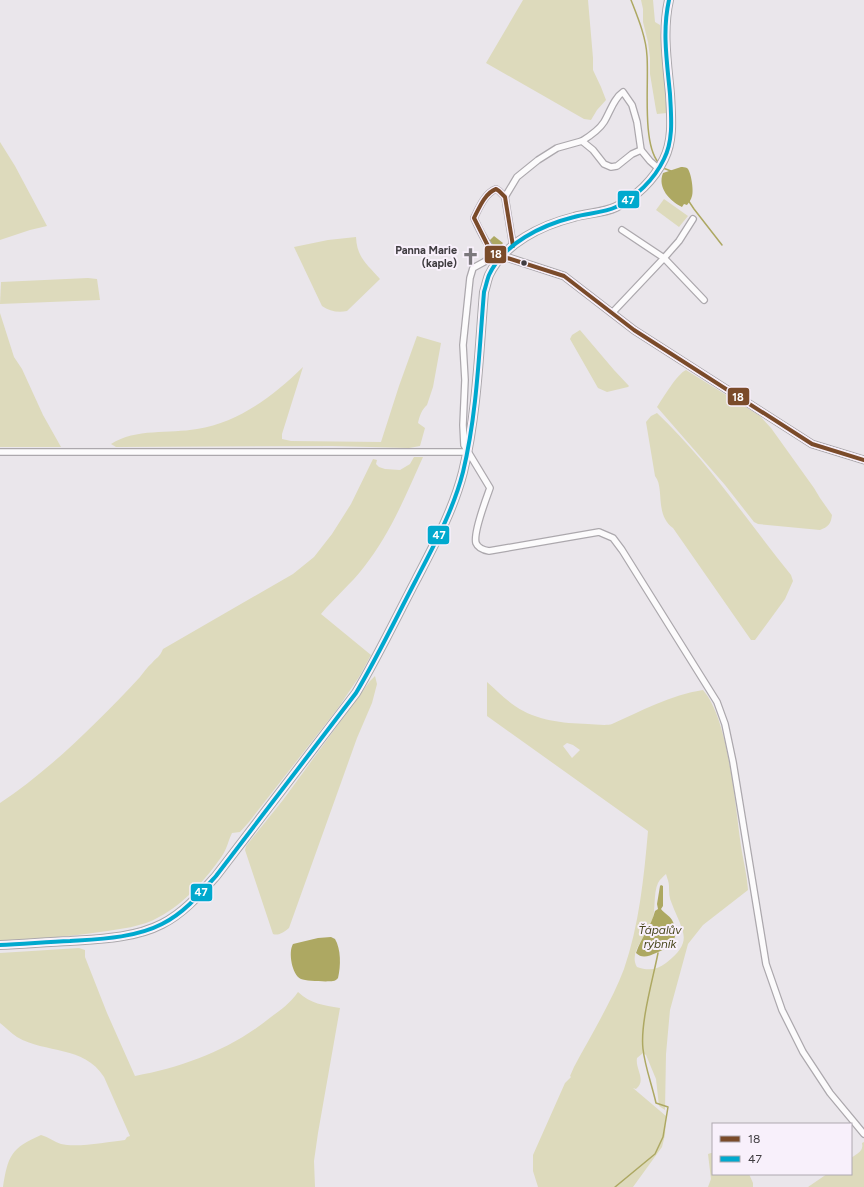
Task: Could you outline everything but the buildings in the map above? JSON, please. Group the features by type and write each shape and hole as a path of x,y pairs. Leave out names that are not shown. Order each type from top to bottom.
{"main road":[{"path":"0,945 94,939 128,935 145,931 162,924 182,911 216,876 356,692 370,669 447,519 456,498 467,452 474,409 484,292 489,275 499,255 543,226 614,208 640,192 659,169 665,158 671,136 671,114 665,43 665,27 669,0"}],"street":[{"path":"505,197 517,177 538,160 557,148 582,141 593,134 603,124 618,95 623,92 632,105 637,122 641,150 659,169"},
{"path":"582,141 594,150 604,164 611,167 617,166 632,154 641,150"},
{"path":"513,246 505,197 496,189 492,190 474,218 488,246 499,255 564,276 634,330 812,444 864,460"},
{"path":"612,313 679,241 693,219"},
{"path":"622,230 664,258 704,300"},
{"path":"499,255 472,268 463,345 465,380 463,425 464,445 490,488 476,532 476,542 480,549 488,551 599,532 613,538 717,702 725,724 733,762 766,964 782,1010 803,1052 830,1093 864,1134"},
{"path":"0,452 467,452"}],"shaded area":[{"path":"523,0 588,0 593,70 606,100 591,120 584,119 486,63"},
{"path":"641,0 653,0 655,22 660,25 667,113 657,114 656,110 650,74 648,42 643,22"},
{"path":"0,142 15,166 47,226 0,240"},
{"path":"664,199 688,216 679,227 656,210"},
{"path":"356,237 358,250 361,256 380,279 347,311 337,312 325,308 322,306 294,247 328,240"},
{"path":"88,278 97,279 100,300 0,304 1,282"},
{"path":"0,313 14,357 22,369 43,415 61,447 0,447"},
{"path":"580,330 629,386 628,387 607,392 598,388 570,339 572,335"},
{"path":"417,336 441,343 433,387 427,405 422,411 418,421 418,423 425,428 420,446 409,448 332,446 116,447 111,444 131,436 153,432 197,429 213,426 242,414 268,398 303,367 282,434 282,439 291,441 381,442"},
{"path":"686,370 760,416 771,428 832,515 831,521 827,526 820,530 758,524 754,522 725,485 657,407 674,381 682,372"},
{"path":"657,413 710,471 791,575 793,581 785,599 755,640 751,640 664,516 658,481 655,476 646,422 651,416"},
{"path":"414,457 423,457 390,528 359,573 321,614 371,655 359,677 338,708 249,822 240,832 232,833 224,853 202,882 186,898 168,912 145,923 115,930 75,935 0,941 0,803 37,776 108,711 159,656 163,649 293,574 314,557 332,534 351,504 373,459 377,460 376,464 379,467 400,470 410,464"},
{"path":"375,676 377,684 372,703 357,738 289,928 279,934 273,934 245,850 246,846 283,800"},
{"path":"487,682 523,711 541,718 559,722 609,725 668,700 691,692 703,690 712,703 719,720 733,783 748,890 703,925 688,944 670,1010 666,1054 665,1110 659,1106 656,1079 646,1055 643,1053 637,1058 641,1082 636,1089 633,1088 666,1116 665,1135 662,1147 633,1187 538,1187 533,1171 533,1155 565,1083 571,1077 570,1076 574,1067 607,1006 624,969 634,936 637,919 643,884 648,831 487,716","holes":["567,743 580,750 572,758 563,746","666,874 669,883 670,900 684,935 683,942 681,948 675,955 663,965 652,969 637,967 635,961 636,950 652,922 656,887"]},
{"path":"79,948 85,950 85,957 107,1013 135,1076 189,1062 224,1047 256,1028 278,1012 286,1006 298,992 313,1002 340,1008 314,1161 315,1187 3,1187 9,1160 13,1154 23,1144 41,1135 61,1144 67,1145 125,1140 130,1136 104,1077 96,1067 75,1055 40,1046 17,1037 0,1023 0,953"},
{"path":"864,1142 864,1187 808,1187 826,1175 852,1175 852,1157 861,1150 862,1143"},
{"path":"712,1153 712,1175 749,1175 753,1187 708,1187 711,1179 708,1154"}],"water":[{"path":"681,167 688,170 691,177 693,190 690,201 687,205 684,204 682,207 669,198 663,189 662,184 663,173"},
{"path":"494,236 503,243 498,249 489,241"},
{"name":"Ťápalův rybník","path":"661,885 663,886 663,906 661,909 672,920 676,931 675,936 667,948 662,951 648,956 641,956 636,953 655,911 658,909 657,904"},
{"path":"331,937 335,939 337,943 339,953 340,968 338,978 334,981 312,981 304,980 298,977 293,968 291,958 293,944 318,938"}],"waterway":[{"path":"631,0 645,42 648,127 653,153 658,162"},
{"path":"663,168 671,171"},
{"path":"688,200 722,245"},
{"path":"615,1187 655,1154 663,1137 668,1107 656,1103 643,1049 643,1027 645,1014 658,953"}],"transit line":[{"name":"47","path":"0,945 117,937 152,929 170,920 191,903 216,876 356,693 436,541 459,486 468,450 477,383 484,292 489,275 504,254 514,245 537,230 562,220 611,209 631,198 650,181 664,159 671,135 670,94 665,35 669,0"},
{"name":"18","path":"513,246 505,197 496,189 486,197 480,205 474,218 488,246 495,254 564,276 634,330 812,444 864,460"}],"place":[{"name":"Panna Marie (kaple)","path":"470,256"}]}
